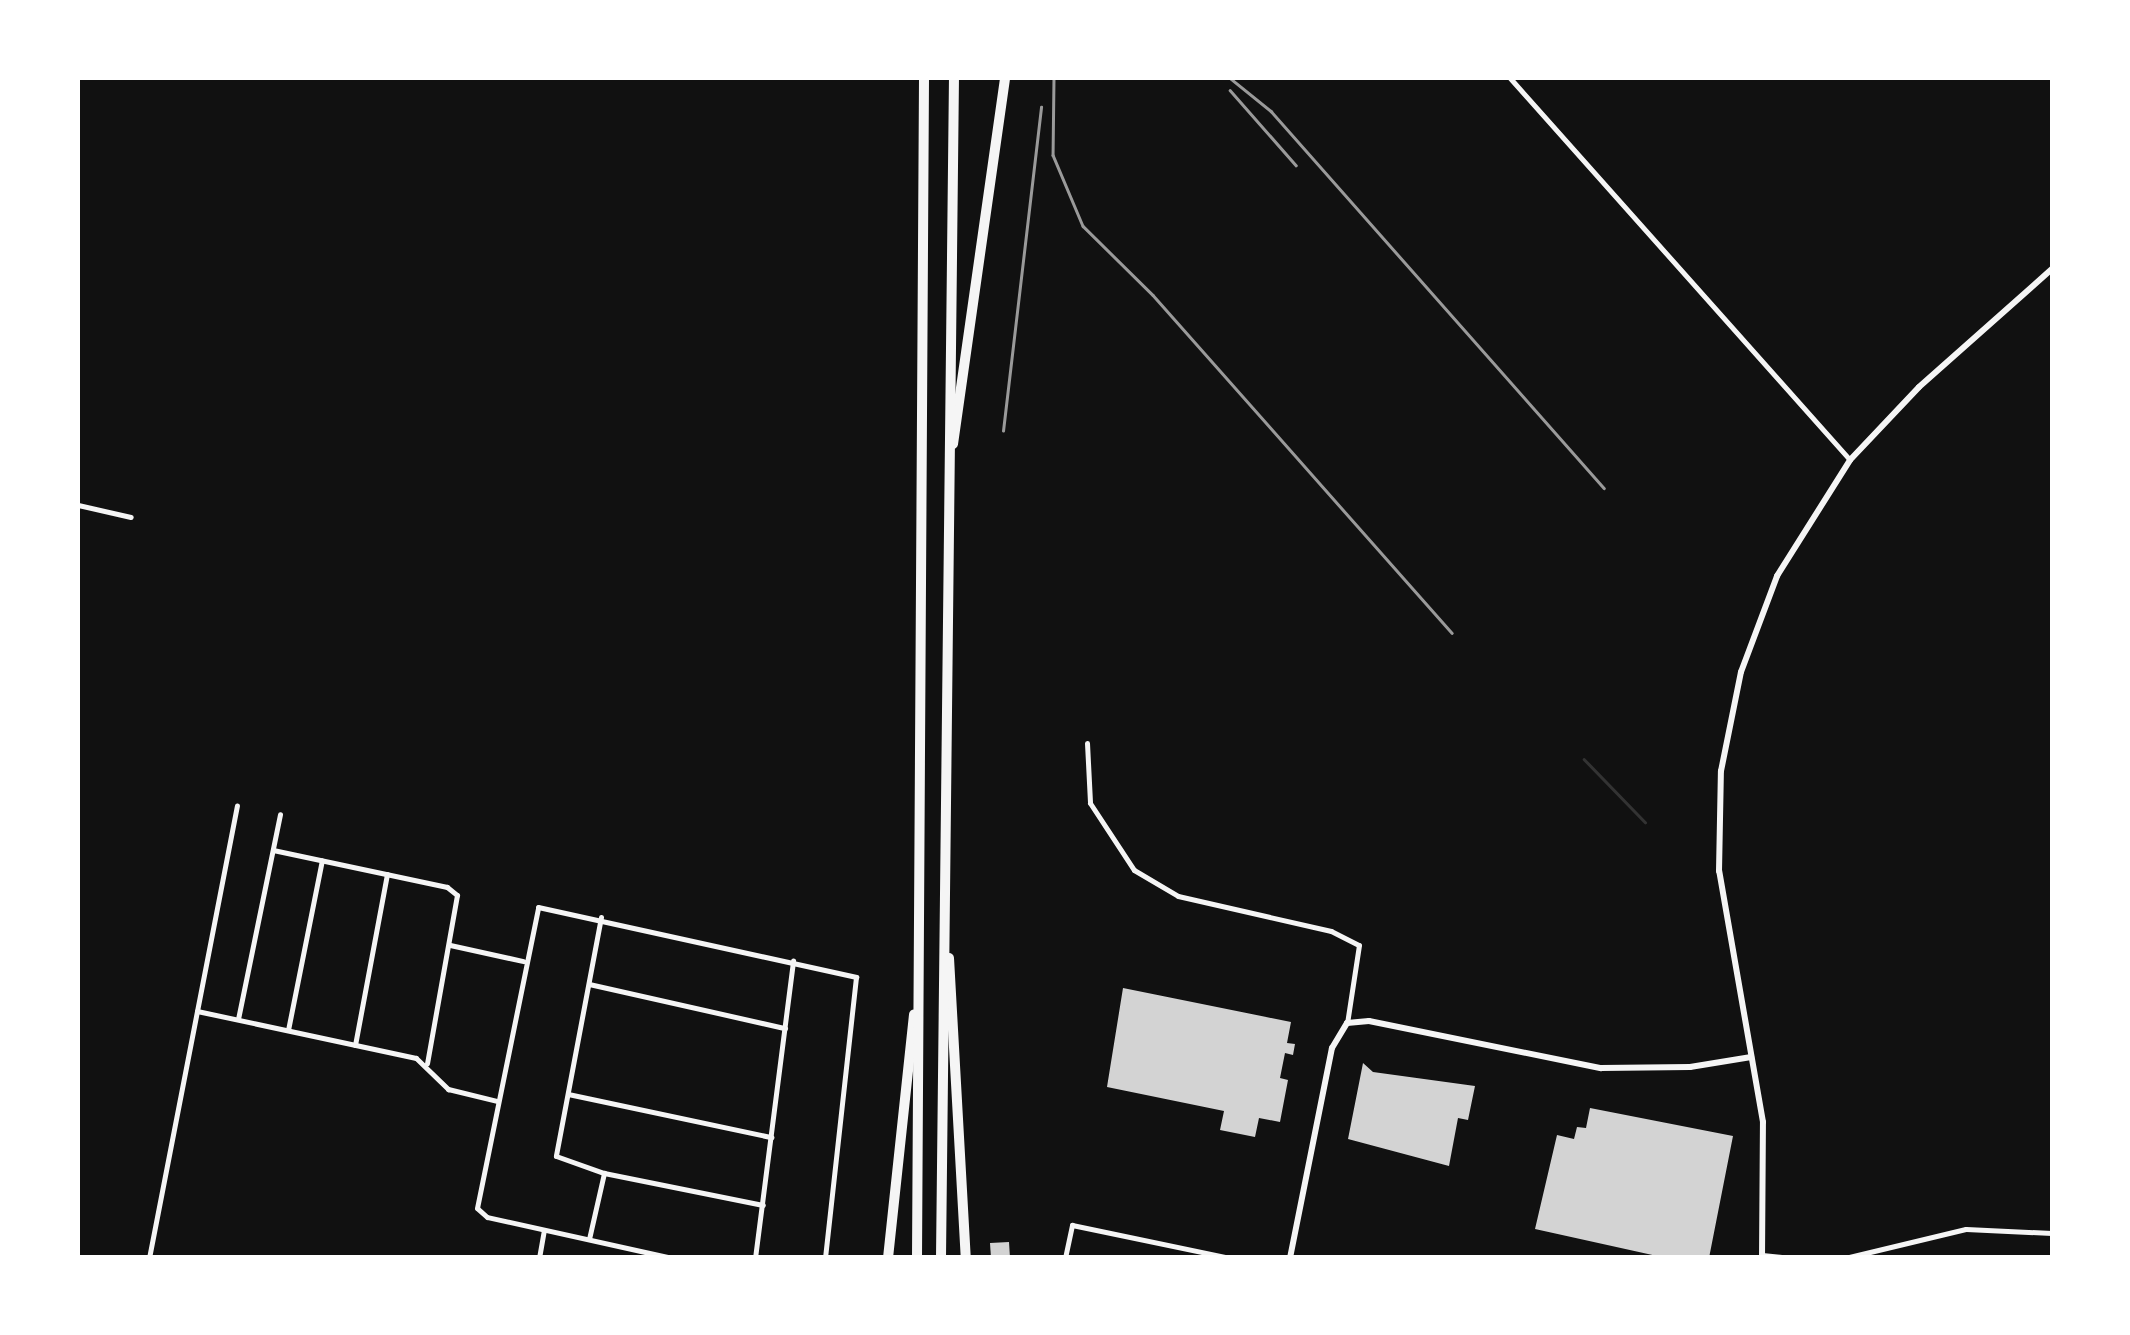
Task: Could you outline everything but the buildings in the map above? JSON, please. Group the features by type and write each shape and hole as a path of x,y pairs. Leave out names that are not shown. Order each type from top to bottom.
{"highway":[{"path":"918,1258 924,78"},
{"path":"941,1258 946,485 954,78"},
{"path":"946,485 1005,78"},
{"path":"943,838 966,1258"},
{"path":"888,1258 921,944"}],"street":[{"path":"1510,78 1850,460"},
{"path":"1792,1258 1762,1256 1766,1169 1751,1057 1720,885 1726,732 1754,629 1777,576 1850,460 1919,388 2052,270"},
{"path":"78,505 132,517"},
{"path":"1087,742 1090,803 1134,870 1188,900 1331,930 1359,945 1348,1023 1332,1048 1290,1258"},
{"path":"148,1258 237,805"},
{"path":"238,1019 280,814"},
{"path":"273,850 455,892 450,945 427,1063"},
{"path":"288,1030 322,860"},
{"path":"355,1045 388,874"},
{"path":"672,1258 487,1217 477,1208 523,961 538,908 601,917 846,971 858,984 825,1258"},
{"path":"601,917 556,1156 604,1173 763,1205"},
{"path":"450,945 523,961"},
{"path":"755,1258 793,960"},
{"path":"588,984 785,1028"},
{"path":"197,1011 427,1063 448,1089 497,1100"},
{"path":"1348,1023 1369,1021 1601,1068 1690,1068 1751,1057"},
{"path":"568,1094 771,1137"},
{"path":"590,1239 604,1173"},
{"path":"1065,1258 1072,1225 1230,1258"},
{"path":"1845,1258 1966,1229 2052,1234"},
{"path":"540,1258 544,1230"}],"waterway":[{"path":"1584,759 1645,822"}],"railway":[{"path":"1054,78 1053,155 1083,226 1153,295 1452,633"},
{"path":"1230,78 1271,111 1604,488"},
{"path":"1230,90 1296,165"},
{"path":"1003,431 1041,107"}]}
